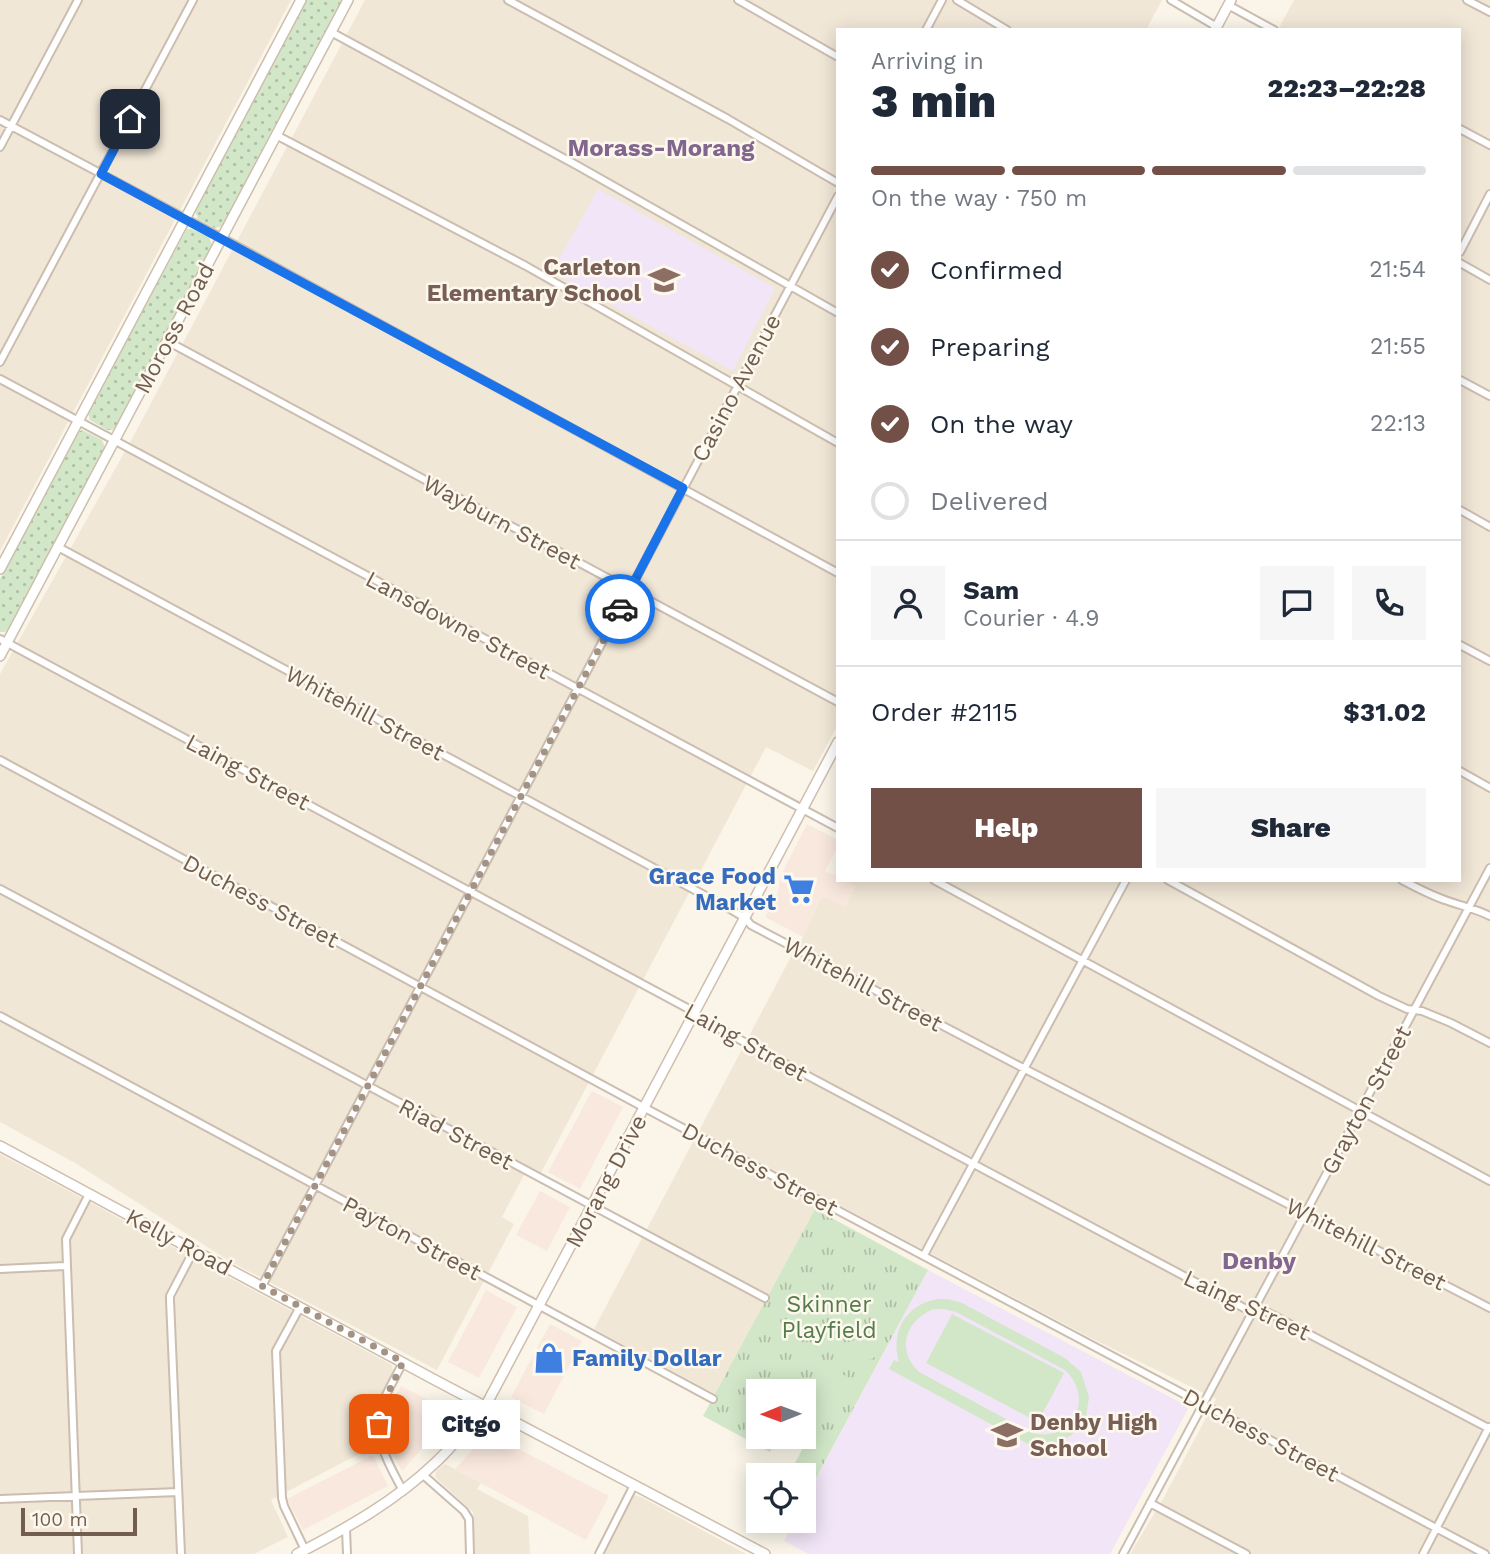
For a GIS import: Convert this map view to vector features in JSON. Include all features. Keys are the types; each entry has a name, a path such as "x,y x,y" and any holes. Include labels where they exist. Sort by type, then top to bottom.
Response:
{"street":[{"path":"0,147 78,0"},
{"path":"0,362 193,0"},
{"name":"Moross Road","path":"0,569 301,0"},
{"name":"Moross Road","path":"0,656 4,641 58,547 348,0"},
{"path":"508,0 728,119 836,182"},
{"path":"738,0 836,56"},
{"path":"927,28 942,0"},
{"path":"957,0 1004,28"},
{"path":"1171,0 1216,28 1230,3 1272,28"},
{"path":"1471,1 1490,12"},
{"path":"331,32 836,312"},
{"path":"0,120 836,572"},
{"path":"1461,130 1490,145"},
{"path":"276,135 526,266 836,442"},
{"path":"1461,250 1490,194"},
{"name":"Casino Avenue","path":"262,1286 836,200"},
{"path":"1461,264 1490,280"},
{"name":"Wayburn Street","path":"167,341 836,701"},
{"name":"Lansdowne Street","path":"0,379 836,827"},
{"path":"1461,381 1490,396"},
{"path":"1461,511 1490,527"},
{"name":"Whitehill Street","path":"58,547 745,918 751,925 1490,1308"},
{"name":"Laing Street","path":"4,641 1245,1309 1263,1310 1489,1428"},
{"path":"1461,646 1490,661"},
{"name":"Morang Drive","path":"301,1552 346,1529 403,1491 449,1448 485,1406 836,746"},
{"name":"Duchess Street","path":"0,760 645,1108 1485,1554"},
{"path":"1461,772 1490,788"},
{"name":"Grayton Street","path":"1123,1554 1490,868"},
{"path":"938,882 1490,1181"},
{"path":"924,1255 1125,882"},
{"path":"1172,882 1380,996 1451,1023 1490,1043"},
{"path":"1406,882 1490,916"},
{"name":"Riad Street","path":"0,888 765,1298"},
{"name":"Payton Street","path":"0,1016 713,1399"},
{"name":"Kelly Road","path":"0,1146 765,1554"},
{"path":"78,1554 65,1239 89,1194"},
{"path":"181,1554 170,1296 194,1250"},
{"path":"0,1269 65,1266"},
{"path":"300,1307 276,1351 282,1497 301,1552"},
{"path":"403,1362 380,1410 379,1424 381,1447 403,1491"},
{"path":"1423,1554 1489,1428"},
{"path":"422,1474 464,1511 468,1519 470,1554"},
{"path":"599,1554 634,1485"},
{"path":"0,1499 178,1492"},
{"path":"1150,1503 1246,1554"},
{"path":"346,1529 347,1554"}],"shaded area":[{"path":"0,0 291,0 0,551"},
{"path":"365,0 1162,0 1147,28 836,28 836,728 813,771 766,747 541,1173 528,1167 502,1217 514,1224 437,1370 231,1262 75,1163 0,1122 0,674 133,437"},
{"path":"1294,0 1490,0 1490,1554 1130,1554 1163,1499 1216,1399 1091,1338 822,1196 715,1394 594,1329 793,953 795,954 822,896 846,906 855,886 848,882 1461,882 1461,28 1279,28"},
{"name":"Carleton Elementary School","path":"598,189 775,288 733,371 552,272"},
{"path":"807,824 836,839 836,850 825,871 836,876 836,882 848,882 856,886 846,907 822,896 803,937 765,917 778,893 781,875"},
{"path":"592,1091 623,1107 580,1189 548,1172"},
{"path":"0,1154 392,1365 393,1371 375,1407 376,1445 271,1500 288,1537 254,1554 0,1554"},
{"path":"540,1191 570,1207 547,1251 516,1235"},
{"name":"Denby High School","path":"928,1270 1189,1407 1110,1554 809,1554 784,1541 788,1533 816,1533 816,1479"},
{"path":"486,1290 517,1307 479,1378 448,1362"},
{"path":"550,1324 582,1341 544,1414 511,1397"},
{"path":"401,1386 454,1413 402,1471 389,1447 388,1410"},
{"path":"488,1433 609,1496 586,1540 455,1469"},
{"path":"373,1455 388,1486 303,1530 287,1499"},
{"path":"445,1464 481,1483 477,1489 528,1516 530,1554 475,1554 473,1512 435,1477 436,1471"},
{"path":"635,1495 746,1554 603,1554 630,1498"}],"green space":[{"path":"307,0 342,0 223,226 215,228 198,219 195,211"},
{"path":"187,229 209,237 212,245 117,425 112,430 107,430 90,420 88,413"},
{"path":"82,430 102,440 105,447 10,628 0,632 0,579 77,433"},
{"name":"Skinner Playfield","path":"815,1209 928,1270 816,1478 816,1463 795,1463 802,1449 816,1449 816,1379 746,1379 746,1439 703,1416"},
{"path":"948,1299 962,1303 1065,1358 1081,1372 1089,1397 1086,1417 1072,1435 1053,1444 1057,1447 1052,1457 889,1369 894,1360 899,1362 897,1340 903,1321 909,1313 927,1302","holes":["934,1309 956,1312 1065,1370 1074,1381 1079,1405 1068,1425 1059,1431 1046,1434 1032,1433 919,1372 912,1364 906,1346 910,1328 924,1314"]},
{"path":"952,1314 1064,1373 1038,1422 926,1363"},
{"path":"867,1334 877,1356 844,1372 834,1349"},
{"path":"845,1375 855,1397 822,1412 816,1399 816,1388"}],"way so far":[{"path":"379,1424 380,1410 403,1362 262,1286 620,609"}],"place":[{"name":"Carleton Elementary School","path":"664,280"},
{"name":"Grace Food Market","path":"799,889"},
{"name":"Family Dollar","path":"549,1358"},
{"name":"Citgo","path":"379,1424"},
{"name":"Denby High School","path":"1007,1435"}],"district":[{"name":"Morass-Morang","path":"661,148"},
{"name":"Denby","path":"1259,1261"}],"route":[{"path":"130,119 101,174 683,488 620,609"}]}
